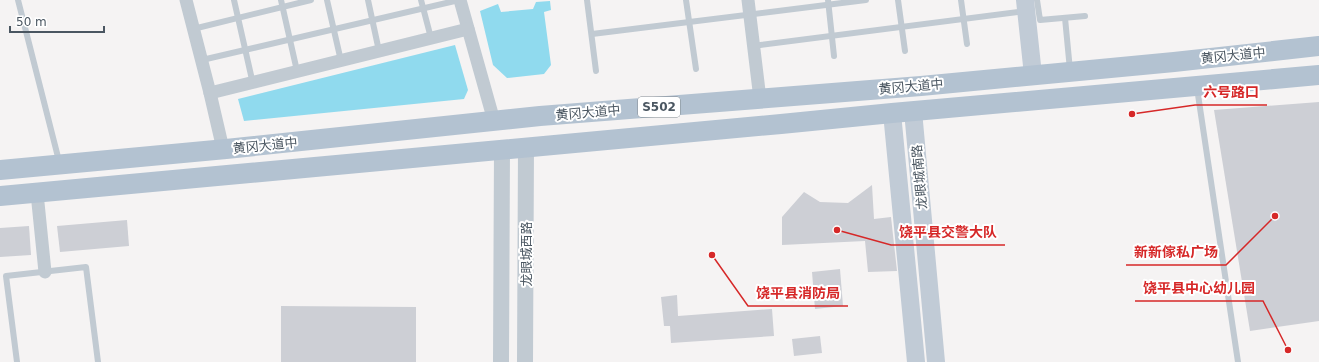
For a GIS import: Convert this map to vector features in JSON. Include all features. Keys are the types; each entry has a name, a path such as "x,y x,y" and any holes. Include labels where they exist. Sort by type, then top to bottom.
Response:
{"main road":[{"path":"1030,4 1033,75"},
{"name":"黄冈大道中","path":"0,170 497,121 921,86 1070,72 1319,46"},
{"name":"黄冈大道中","path":"0,196 728,129 892,112 1319,75"},
{"path":"725,102 728,129"},
{"name":"龙眼城南路","path":"913,111 936,362"},
{"name":"龙眼城南路","path":"892,112 916,362"},
{"path":"497,121 502,149"},
{"path":"223,149 225,175"}],"street":[{"path":"186,0 223,149"},
{"path":"460,0 497,121"},
{"path":"748,0 760,99"},
{"path":"210,93 253,84 297,71 468,29"},
{"name":"龙眼城西路","path":"525,362 526,147"},
{"name":"龙眼城西路","path":"501,362 502,149"},
{"path":"37,193 45,272"}],"lane":[{"path":"18,0 60,165"},
{"path":"234,0 253,84"},
{"path":"281,0 297,71"},
{"path":"193,28 310,0"},
{"path":"327,0 341,61"},
{"path":"368,0 379,51"},
{"path":"421,0 431,38"},
{"path":"202,60 460,0"},
{"path":"589,0 596,71"},
{"path":"686,0 696,69"},
{"path":"592,34 750,15 828,2 866,0"},
{"path":"898,0 904,51"},
{"path":"961,0 967,44"},
{"path":"828,2 834,56"},
{"path":"753,46 964,19 1030,4 1040,20 1085,16"},
{"path":"1065,18 1070,72"},
{"path":"1197,86 1238,362"},
{"path":"17,362 6,276 86,267 98,362"}],"water":[{"path":"550,1 551,10 544,12 551,65 544,74 507,78 493,65 480,11 498,4 501,12 533,9 536,2"},
{"path":"455,45 468,90 464,99 244,121 238,99"}],"building":[{"path":"1319,102 1319,321 1250,331 1214,110"},
{"path":"872,185 874,219 891,217 897,271 868,272 865,241 782,245 782,217 804,192 820,202 848,203"},
{"path":"127,220 129,246 60,252 57,226"},
{"path":"29,226 31,255 0,257 0,228"},
{"path":"840,269 843,306 815,309 812,272"},
{"path":"677,295 678,316 772,309 774,336 671,343 670,326 664,326 661,297"},
{"path":"281,306 416,307 416,362 281,362"},
{"path":"820,336 822,353 794,356 792,339"}],"place":[{"name":"六号路口","path":"1132,114"},
{"name":"新新傢私广场","path":"1275,216"},
{"name":"饶平县交警大队","path":"837,230"},
{"name":"饶平县消防局","path":"712,255"},
{"name":"饶平县中心幼儿园","path":"1288,350"}]}
